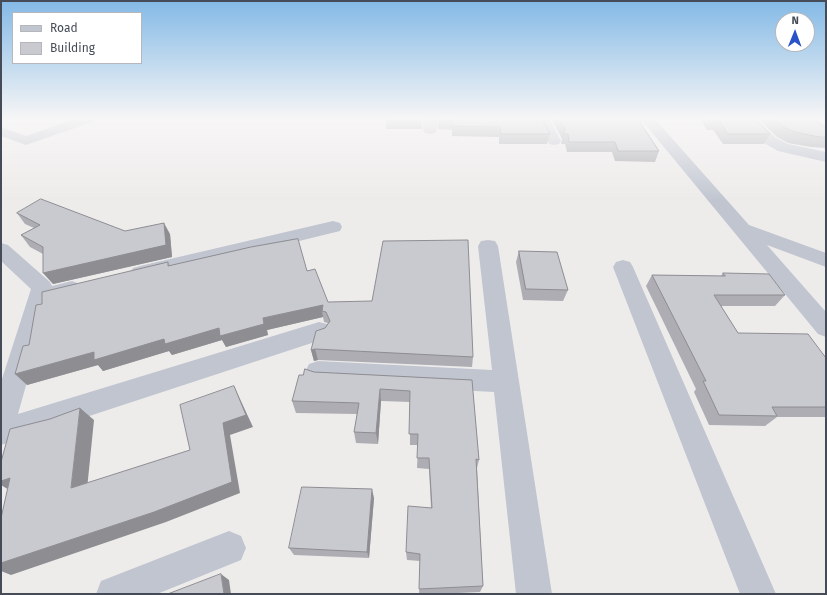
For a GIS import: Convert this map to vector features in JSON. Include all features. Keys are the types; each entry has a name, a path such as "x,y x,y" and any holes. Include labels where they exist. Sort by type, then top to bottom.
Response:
{"street":[{"path":"671,146 826,328"},
{"path":"779,146 783,148 826,157"},
{"path":"124,276 334,227"},
{"path":"741,228 826,260"},
{"path":"488,246 534,594"},
{"path":"1,250 42,287 1,426"},
{"path":"624,267 758,594"},
{"path":"39,296 94,284"},
{"path":"1,432 319,332"},
{"path":"318,372 506,382"},
{"path":"114,594 229,548"}],"building":[{"path":"616,146 656,146 659,151 618,151"},
{"path":"41,199 125,231 164,223 166,245 43,273 43,247 21,235 40,225 17,213"},
{"path":"298,239 307,271 315,269 328,302 372,301 383,241 468,240 473,357 311,350 316,331 325,328 330,321 326,312 322,311 323,305 263,318 264,324 220,336 219,328 165,344 164,339 94,360 94,352 15,374 23,346 29,345 36,305 42,304 42,292 168,262 168,266 251,247"},
{"path":"519,251 557,252 568,290 526,289"},
{"path":"723,273 769,274 785,295 714,295 738,333 808,334 826,358 826,407 772,407 777,416 719,415 703,381 706,381 652,275 725,276"},
{"path":"305,369 314,372 472,380 479,460 476,459 483,586 419,589 420,554 406,552 408,506 432,508 429,458 417,458 418,434 409,434 410,391 380,389 376,433 354,432 359,403 292,401 299,375 303,375"},
{"path":"234,386 246,415 223,423 232,482 154,512 1,563 1,518 10,478 1,481 1,462 10,429 50,419 80,408 71,488 190,450 180,405"},
{"path":"302,487 372,489 367,552 289,548"},
{"path":"221,574 224,594 168,594"}]}
